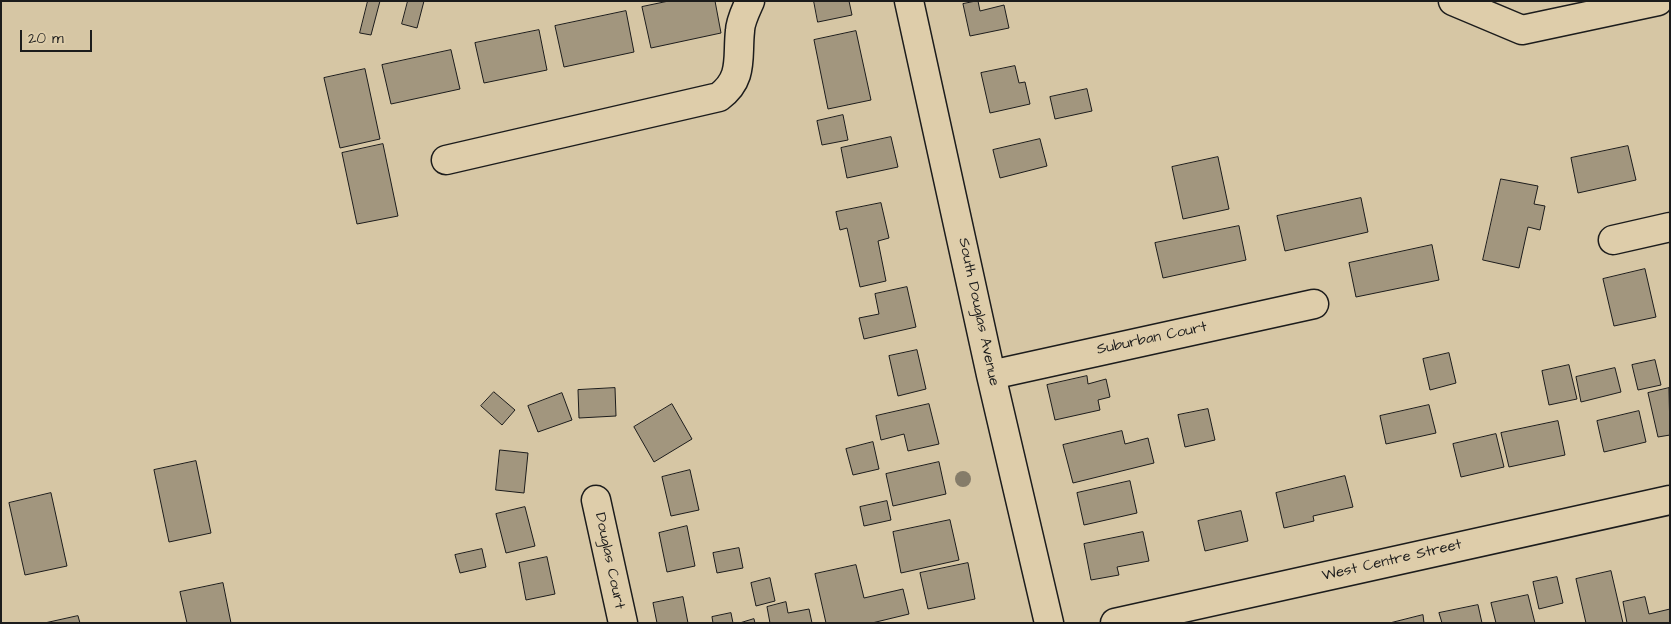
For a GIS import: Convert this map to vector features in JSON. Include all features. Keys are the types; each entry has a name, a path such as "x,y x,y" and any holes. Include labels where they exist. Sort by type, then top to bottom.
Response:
{"street":[{"path":"446,160 719,97 730,89 736,75 740,55 740,30 750,1"},
{"name":"South Douglas Avenue","path":"909,1 991,374 1049,623"},
{"path":"1453,1 1522,30 1658,1"},
{"path":"1613,240 1670,227"},
{"name":"Suburban Court","path":"991,374 1314,304"},
{"name":"Douglas Court","path":"596,500 623,623"},
{"name":"West Centre Street","path":"1115,623 1670,500"}],"building":[{"path":"368,1 380,1 371,35 360,33"},
{"path":"408,1 424,1 417,28 402,24"},
{"path":"669,1 715,1 721,33 651,48 642,7"},
{"path":"814,1 849,1 852,15 818,22"},
{"path":"978,1 980,11 1004,5 1009,28 970,36 963,4"},
{"path":"626,11 634,52 564,67 555,26"},
{"path":"539,30 547,70 484,83 475,43"},
{"path":"856,31 871,100 828,109 814,40"},
{"path":"451,50 460,89 391,104 382,65"},
{"path":"1015,66 1019,83 1025,82 1030,104 990,113 981,73"},
{"path":"365,69 380,139 340,148 324,78"},
{"path":"1087,89 1092,111 1055,119 1050,97"},
{"path":"843,115 848,140 822,145 817,121"},
{"path":"891,137 898,167 847,178 841,148"},
{"path":"1040,139 1047,166 1000,178 993,150"},
{"path":"383,144 398,216 357,224 342,153"},
{"path":"1628,146 1636,180 1578,193 1571,158"},
{"path":"1218,157 1229,209 1183,219 1172,167"},
{"path":"1501,179 1538,186 1534,204 1545,206 1540,230 1528,227 1519,268 1483,260"},
{"path":"1361,198 1368,232 1285,251 1277,216"},
{"path":"881,203 889,238 878,241 886,281 860,287 847,228 840,230 836,212"},
{"path":"1239,226 1246,260 1163,278 1155,243"},
{"path":"1432,245 1439,280 1356,297 1349,263"},
{"path":"1645,269 1656,317 1614,326 1603,279"},
{"path":"907,287 916,327 864,339 859,318 879,314 875,294"},
{"path":"917,350 926,389 898,396 889,356"},
{"path":"1449,353 1456,383 1430,390 1423,359"},
{"path":"1655,360 1661,385 1638,390 1632,365"},
{"path":"1569,365 1577,399 1549,405 1542,371"},
{"path":"1615,368 1621,392 1581,402 1576,377"},
{"path":"1087,376 1088,384 1106,379 1110,397 1098,400 1100,410 1055,420 1047,385"},
{"path":"615,388 616,416 579,418 578,390"},
{"path":"1669,388 1670,435 1658,437 1648,393"},
{"path":"494,392 515,410 502,425 481,406"},
{"path":"562,393 572,420 538,432 528,406"},
{"path":"672,404 692,439 654,462 634,427"},
{"path":"929,404 939,444 908,451 904,434 881,440 876,416"},
{"path":"1429,405 1436,433 1386,444 1380,416"},
{"path":"1208,409 1215,440 1185,447 1178,415"},
{"path":"1639,411 1646,442 1604,452 1597,421"},
{"path":"1558,421 1565,455 1509,467 1501,433"},
{"path":"1122,431 1125,444 1148,438 1154,463 1073,483 1063,445"},
{"path":"1496,434 1504,467 1461,477 1453,444"},
{"path":"873,442 879,469 853,475 846,449"},
{"path":"500,450 528,453 524,493 496,490"},
{"path":"196,461 211,533 169,542 154,470"},
{"path":"939,462 946,494 893,506 886,474"},
{"path":"690,470 699,510 671,516 662,477"},
{"path":"1345,476 1353,507 1313,516 1314,521 1284,528 1276,493"},
{"path":"1130,481 1137,513 1084,525 1077,493"},
{"path":"51,493 67,566 25,575 9,503"},
{"path":"887,501 891,520 864,526 860,507"},
{"path":"525,507 535,546 506,553 496,514"},
{"path":"1241,511 1248,541 1205,551 1198,521"},
{"path":"950,520 959,560 901,573 893,532"},
{"path":"687,526 695,566 667,572 659,533"},
{"path":"1143,532 1149,561 1117,567 1119,575 1091,580 1084,544"},
{"path":"739,548 743,568 717,573 713,553"},
{"path":"482,549 486,567 460,573 455,555"},
{"path":"547,557 555,594 526,600 519,563"},
{"path":"968,563 975,599 928,609 920,573"},
{"path":"856,565 864,598 903,589 909,614 872,623 826,623 815,574"},
{"path":"1611,571 1623,623 1586,623 1576,579"},
{"path":"1557,577 1563,603 1539,609 1533,582"},
{"path":"770,578 775,601 756,606 751,583"},
{"path":"223,583 231,623 187,623 180,592"},
{"path":"1528,595 1535,623 1496,623 1491,603"},
{"path":"683,597 688,623 657,623 653,603"},
{"path":"1645,597 1649,614 1670,609 1670,623 1627,623 1623,602"},
{"path":"786,602 788,613 809,609 812,623 770,623 767,607"},
{"path":"1478,605 1482,623 1442,623 1439,613"},
{"path":"731,613 733,623 713,623 712,617"},
{"path":"1423,615 1424,623 1390,623"},
{"path":"78,616 80,623 45,623"},
{"path":"754,619 755,623 740,623"}]}
